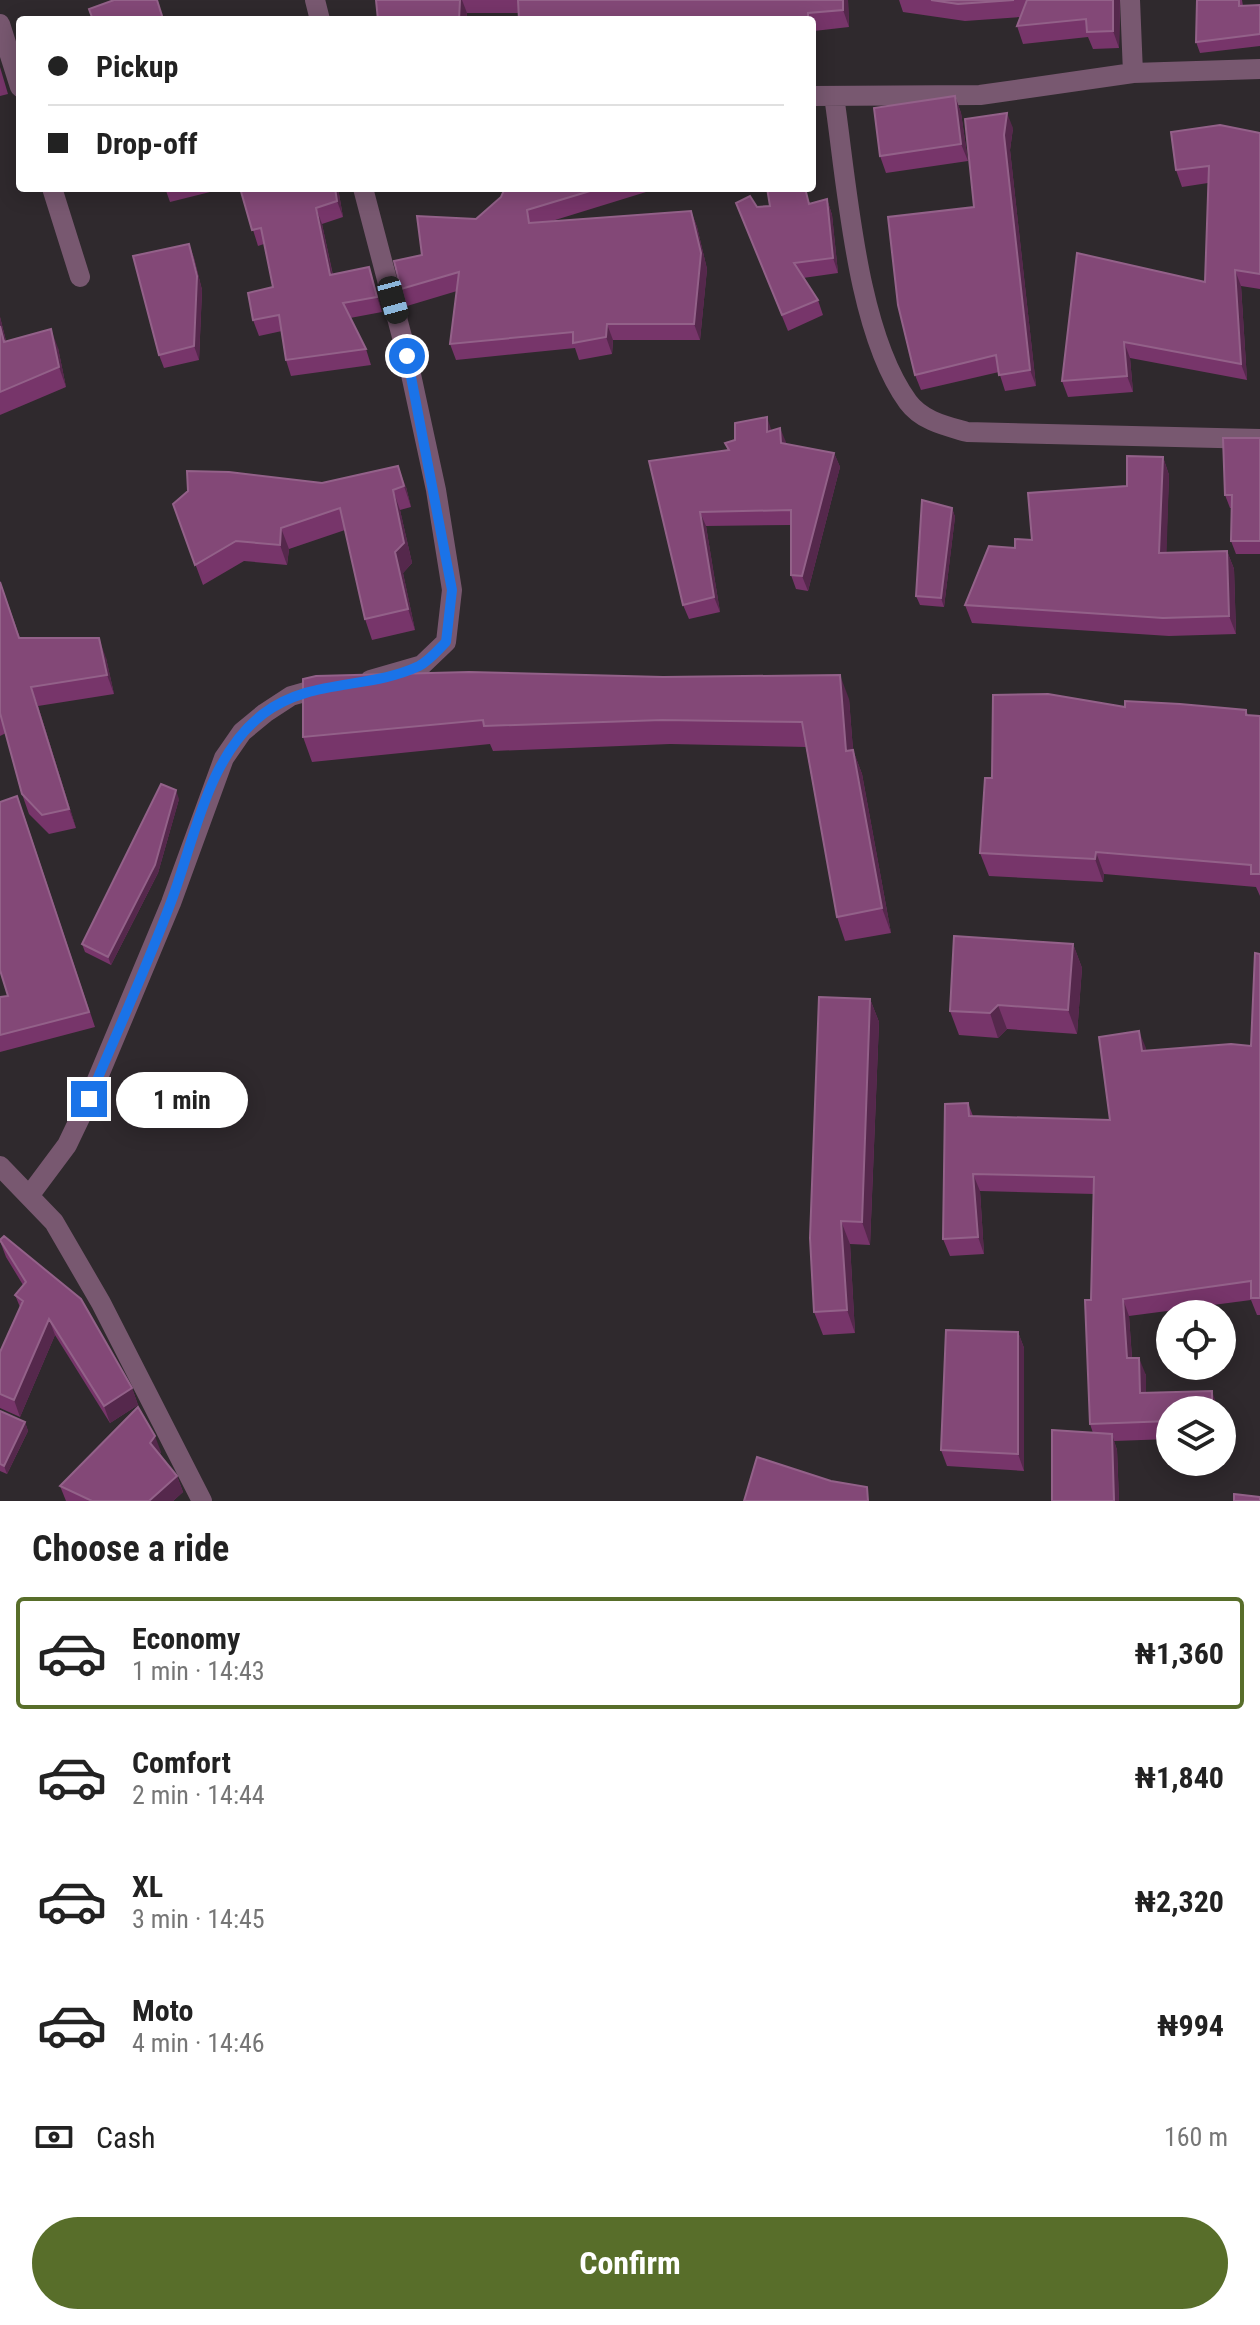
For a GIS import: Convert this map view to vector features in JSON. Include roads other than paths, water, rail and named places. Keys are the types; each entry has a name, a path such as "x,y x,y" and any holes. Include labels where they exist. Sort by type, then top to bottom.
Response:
{"street":[{"path":"1130,0 1133,73"},
{"path":"0,24 16,74"},
{"path":"816,96 980,95 1133,73 1260,69"},
{"path":"834,96 858,253 874,329 909,404 931,422 967,432 1260,439"},
{"path":"53,192 80,277"},
{"path":"29,1196 67,1145 89,1099 171,903 224,758 242,732 291,696 394,675 422,665 446,642 452,590 407,356 364,192"},
{"path":"0,1166 54,1222 101,1303 202,1501"}]}
